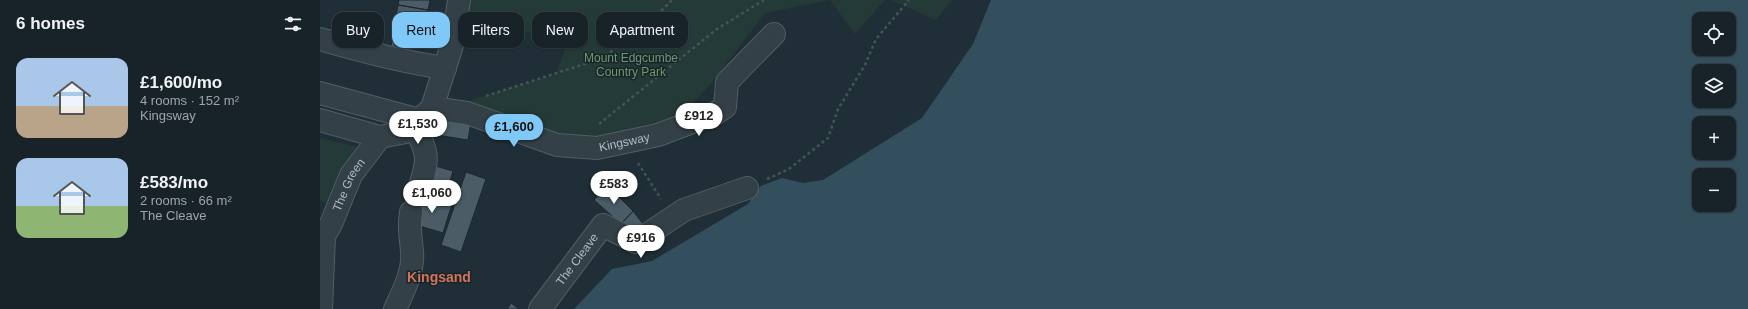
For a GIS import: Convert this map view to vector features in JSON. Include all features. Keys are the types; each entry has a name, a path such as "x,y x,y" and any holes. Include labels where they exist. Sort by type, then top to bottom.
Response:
{"street":[{"path":"320,120 380,137 406,132 422,118 445,68 453,42 459,0"},
{"name":"Kingsway","path":"320,92 422,118 467,113 557,145 597,148 658,135 716,113 725,107 727,82 774,34"},
{"path":"320,39 364,52 413,63 445,68"},
{"path":"420,186 426,167 426,150 422,118"},
{"name":"The Green","path":"321,309 322,235 331,224 352,175 380,137"},
{"name":"The Cleave","path":"540,309 603,225 636,242 684,210 747,188"},
{"path":"395,309 407,281 412,253 408,234 411,212"}],"path":[{"path":"485,96 600,59 642,30 672,0"},
{"path":"570,146 717,29 764,0"},
{"path":"747,188 789,169 828,138 838,109 865,65 876,39 908,0"},
{"path":"638,162 672,218"}],"green space":[{"name":"Mount Edgcumbe Country Park","path":"459,0 830,0 765,13 710,85 686,111 657,125 557,145 467,113 471,100 556,74 566,48 588,48 588,12 532,12 532,33 524,31 524,12 466,11"},
{"path":"830,0 885,0 855,34"},
{"path":"891,0 952,0 936,20"},
{"path":"320,138 362,148 331,203 320,201"}],"water":[{"path":"991,0 1748,0 1748,309 574,309 612,269 652,261 748,204 761,186 782,178 803,183 823,180 922,118 973,44"}],"building":[{"path":"399,0 430,0 428,10 398,5"},
{"path":"398,5 428,10 428,12 397,12"},
{"path":"433,116 471,122 468,140 430,134"},
{"path":"432,165 453,171 449,184 458,186 452,204 422,194"},
{"path":"466,172 486,179 461,252 441,245"},
{"path":"607,185 633,211 621,224 594,200"},
{"path":"422,194 452,204 443,233 413,224"},
{"path":"633,211 647,229 635,238 621,224"},
{"path":"511,303 519,309 507,309"}],"district":[{"name":"Kingsand","path":"439,277"}]}
